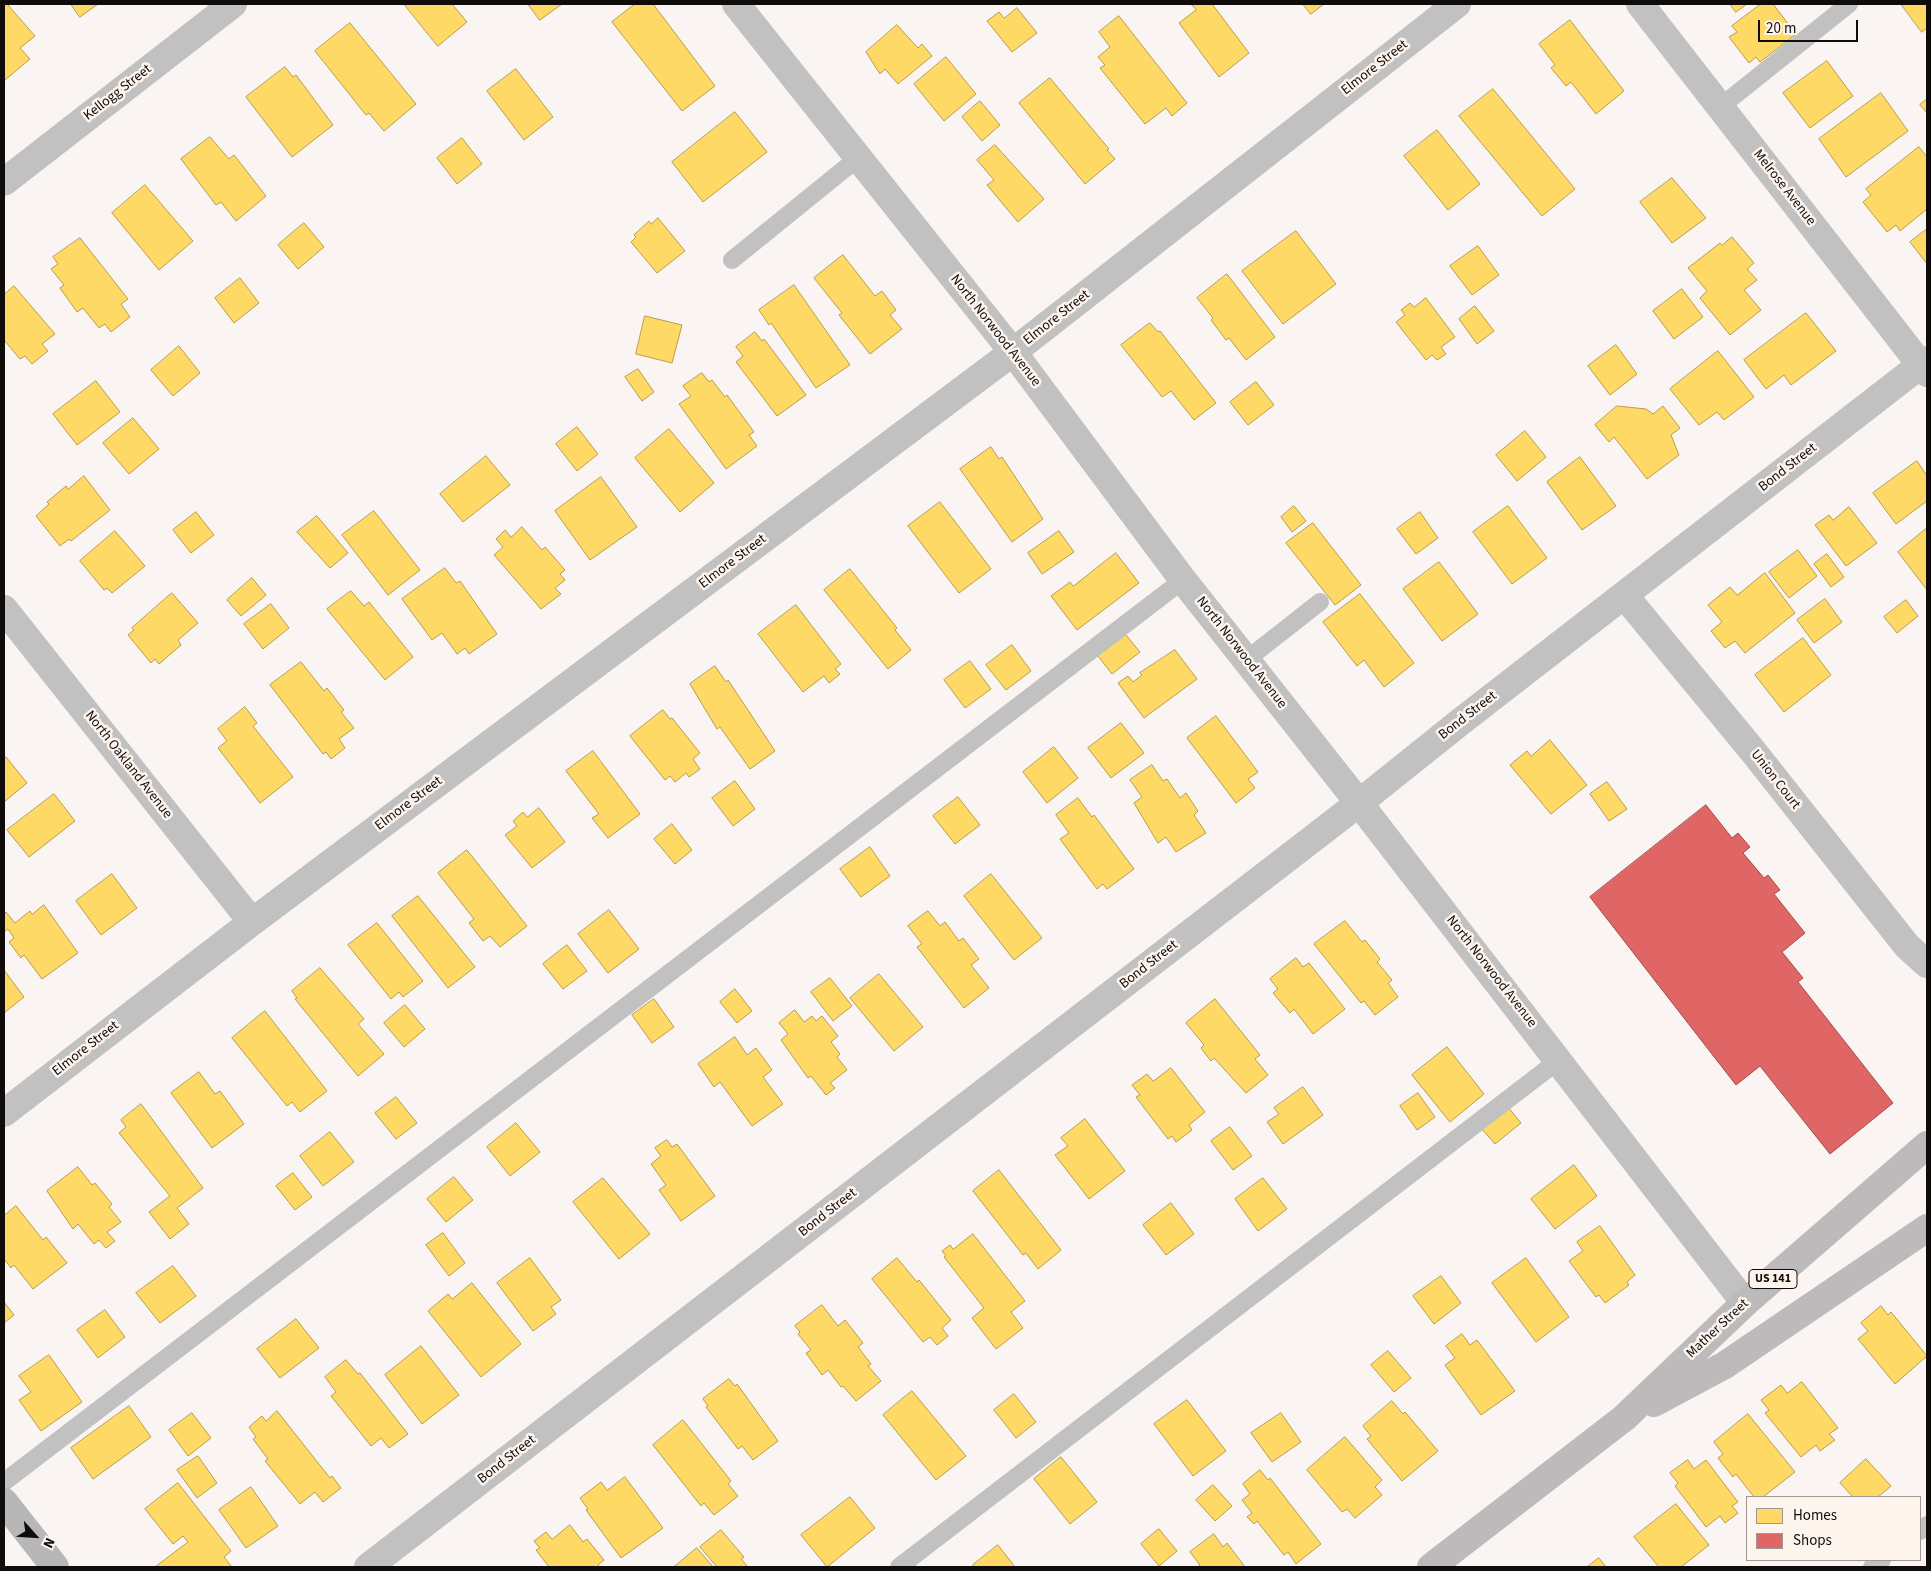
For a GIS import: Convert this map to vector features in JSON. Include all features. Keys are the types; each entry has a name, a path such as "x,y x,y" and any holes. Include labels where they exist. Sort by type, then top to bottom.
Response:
{"main road":[{"name":"Mather Street","path":"1431,1567 1624,1418 1745,1303 1927,1145"},
{"name":"Mather Street","path":"1624,1418 1725,1365 1927,1228"}],"street":[{"name":"Kellogg Street","path":"4,182 233,4"},
{"name":"North Norwood Avenue","path":"736,4 1013,352 1183,580 1559,1060 1745,1303"},
{"name":"Elmore Street","path":"4,1113 252,922 1013,352 1457,4"},
{"name":"Melrose Avenue","path":"1640,4 1925,366"},
{"name":"Bond Street","path":"368,1567 1359,803 1624,595 1925,366"},
{"name":"Union Court","path":"1624,595 1752,750 1907,946 1927,964"},
{"name":"North Oakland Avenue","path":"4,609 252,922"},
{"path":"4,1502 55,1567"}],"lane":[{"path":"1720,107 1849,4"},
{"path":"732,260 858,158"},
{"path":"4,1482 1183,580"},
{"path":"1246,660 1320,602"},
{"path":"899,1567 1559,1060"}],"building: Homes":[{"path":"4,4 7,4 35,36 20,48 30,59 4,81"},
{"path":"71,4 98,4 80,17"},
{"path":"404,4 452,4 467,22 438,46"},
{"path":"528,4 562,4 540,20"},
{"path":"635,4 653,4 715,86 682,111 612,22"},
{"path":"1191,4 1212,4 1249,53 1219,77 1179,23 1196,10"},
{"path":"1303,4 1324,4 1311,14"},
{"path":"1730,4 1747,4 1736,12"},
{"path":"1761,4 1773,4 1796,34 1760,62 1756,57 1749,63 1729,37 1737,32 1732,26"},
{"path":"1901,4 1927,4 1927,28 1922,32"},
{"path":"1017,8 1037,33 1012,52 987,21 999,12 1004,18"},
{"path":"1119,16 1187,103 1172,116 1166,108 1145,124 1100,68 1105,65 1098,57 1110,47 1099,32"},
{"path":"1570,20 1624,91 1596,114 1571,82 1566,86 1551,68 1555,65 1539,44"},
{"path":"350,23 416,104 384,131 369,113 366,115 315,51"},
{"path":"897,25 918,48 922,44 932,56 898,84 885,69 880,74 866,52"},
{"path":"946,57 976,94 944,121 914,84"},
{"path":"1827,61 1853,96 1810,128 1783,93"},
{"path":"285,67 293,77 296,75 333,125 292,157 246,97"},
{"path":"516,69 553,117 524,140 487,91"},
{"path":"1050,78 1109,149 1107,150 1115,159 1085,184 1019,103"},
{"path":"1493,89 1575,189 1542,216 1459,116"},
{"path":"1881,93 1908,131 1846,177 1819,139"},
{"path":"1927,99 1927,113 1920,105"},
{"path":"980,101 1000,125 982,141 962,117"},
{"path":"735,112 767,152 703,202 672,162"},
{"path":"1437,130 1480,184 1448,210 1404,156"},
{"path":"210,137 229,159 234,155 266,196 236,221 221,202 216,205 181,159"},
{"path":"462,138 482,164 457,184 437,158"},
{"path":"995,145 1044,199 1018,222 987,185 994,180 977,160"},
{"path":"1919,147 1927,157 1927,209 1900,231 1896,225 1887,232 1863,202 1871,195 1866,189"},
{"path":"1672,178 1706,218 1672,243 1640,202"},
{"path":"145,185 193,241 159,270 112,213"},
{"path":"658,218 685,251 657,273 631,242 636,237 634,235 649,221 651,224"},
{"path":"304,223 324,247 298,269 278,245"},
{"path":"1927,229 1927,264 1910,242"},
{"path":"1296,231 1336,284 1283,324 1242,271"},
{"path":"1732,237 1754,263 1747,269 1757,280 1744,290 1761,310 1730,335 1700,298 1707,291 1688,268 1720,243 1722,245"},
{"path":"80,238 128,299 121,304 130,317 111,332 105,324 99,328 83,308 77,312 60,288 64,285 51,269 58,264 53,257"},
{"path":"1478,246 1499,275 1472,295 1450,266"},
{"path":"843,255 875,296 882,291 896,310 890,315 902,329 870,354 839,315 842,313 814,278"},
{"path":"1227,274 1275,337 1246,360 1229,338 1226,340 1211,320 1213,318 1197,298"},
{"path":"240,278 259,303 234,323 215,298"},
{"path":"794,285 850,365 816,388 771,323 769,325 759,310"},
{"path":"14,286 55,334 42,344 48,351 32,364 25,356 20,359 4,340 4,295"},
{"path":"1682,289 1703,317 1674,339 1653,311"},
{"path":"1426,298 1455,337 1441,347 1446,354 1437,360 1432,355 1426,360 1396,322 1405,315 1401,310 1410,303 1414,307"},
{"path":"1475,306 1494,331 1477,344 1459,319"},
{"path":"1806,313 1836,351 1791,385 1784,375 1766,389 1744,360"},
{"path":"645,316 682,325 672,363 636,354"},
{"path":"1150,323 1158,332 1160,331 1216,403 1194,420 1171,391 1162,397 1121,345"},
{"path":"755,332 762,341 764,339 806,395 777,416 736,362 743,356 736,347"},
{"path":"1616,345 1637,374 1610,395 1588,366"},
{"path":"179,346 200,373 173,396 151,370"},
{"path":"1718,351 1754,397 1724,420 1717,412 1699,425 1670,389"},
{"path":"638,369 654,392 642,401 625,377"},
{"path":"702,373 709,382 712,380 725,397 727,395 754,432 749,435 757,446 726,469 679,404 691,396 683,386"},
{"path":"96,381 120,412 77,445 53,414"},
{"path":"1256,382 1274,405 1248,425 1230,402"},
{"path":"1617,406 1646,409 1653,414 1663,406 1680,428 1671,435 1679,455 1647,479 1614,437 1609,442 1595,425"},
{"path":"133,418 159,449 129,474 103,443"},
{"path":"577,427 598,454 577,471 556,444"},
{"path":"669,429 714,483 680,512 635,458"},
{"path":"1525,431 1546,457 1517,481 1496,455"},
{"path":"991,447 999,459 1002,457 1043,519 1012,542 960,469"},
{"path":"486,456 510,485 463,522 440,494"},
{"path":"1580,457 1616,506 1582,530 1547,482"},
{"path":"1917,461 1927,476 1927,501 1896,524 1873,493"},
{"path":"84,476 110,510 71,541 69,539 60,546 36,516 49,504 47,502 66,486 68,489"},
{"path":"601,477 637,527 590,560 555,511"},
{"path":"940,502 991,569 959,593 908,526"},
{"path":"1294,506 1306,521 1292,532 1281,517"},
{"path":"1508,506 1547,558 1512,584 1473,532"},
{"path":"1849,507 1877,543 1846,566 1815,525 1829,515 1833,520"},
{"path":"374,511 420,570 388,595 342,535"},
{"path":"196,512 214,535 191,553 173,530"},
{"path":"1420,512 1438,538 1416,554 1397,529"},
{"path":"317,516 348,553 330,568 297,532"},
{"path":"1313,523 1361,585 1335,605 1286,543"},
{"path":"522,527 542,550 545,547 565,570 560,574 565,580 555,588 561,594 541,609 494,555 503,547 496,539 505,530 511,537"},
{"path":"1927,528 1927,590 1898,552"},
{"path":"115,531 145,566 112,593 107,588 104,590 80,561"},
{"path":"1059,531 1074,552 1042,574 1028,553"},
{"path":"1798,550 1817,576 1789,598 1769,572"},
{"path":"1116,553 1139,583 1077,630 1051,596 1070,582 1073,586"},
{"path":"1827,554 1844,577 1831,587 1814,564"},
{"path":"1439,562 1478,614 1442,641 1403,589"},
{"path":"445,568 456,583 460,581 497,634 469,654 465,648 457,654 442,633 432,640 402,599"},
{"path":"850,569 897,628 895,630 911,650 888,669 824,590"},
{"path":"1765,573 1795,613 1745,653 1735,641 1725,648 1711,631 1722,622 1708,605 1730,587 1737,595"},
{"path":"252,578 266,595 241,616 227,600"},
{"path":"351,591 364,606 369,602 413,657 385,680 327,609"},
{"path":"172,593 198,623 178,640 181,645 159,664 155,659 151,663 128,635 134,630 132,628"},
{"path":"1360,594 1414,663 1384,687 1364,660 1357,666 1323,622"},
{"path":"1825,599 1842,622 1814,643 1797,620"},
{"path":"1906,600 1918,616 1897,633 1884,617"},
{"path":"271,604 289,628 263,649 244,624"},
{"path":"796,605 841,664 835,669 840,674 829,683 824,676 803,692 758,634"},
{"path":"1126,635 1140,652 1112,674 1098,656"},
{"path":"1803,638 1831,675 1784,712 1755,675"},
{"path":"1012,645 1031,671 1006,690 986,665"},
{"path":"1175,650 1197,679 1144,718 1118,683 1128,676 1133,682 1142,675 1140,673"},
{"path":"970,661 991,689 965,708 944,680"},
{"path":"301,662 324,691 327,688 344,710 341,712 354,728 339,739 345,748 331,759 326,752 323,754 270,685"},
{"path":"715,666 726,682 728,680 775,751 750,769 720,727 717,729 690,684"},
{"path":"245,707 257,723 253,726 293,777 260,803 218,748 227,741 218,729"},
{"path":"663,710 670,719 672,718 700,753 693,759 700,769 689,777 686,773 675,782 670,776 665,780 630,736"},
{"path":"1216,716 1258,772 1248,779 1255,788 1236,803 1187,738"},
{"path":"1121,723 1144,753 1111,778 1088,748"},
{"path":"1550,740 1587,785 1551,814 1510,765 1527,751 1531,756"},
{"path":"1054,747 1078,778 1047,803 1023,772"},
{"path":"593,751 640,814 608,838 592,818 599,814 566,771"},
{"path":"6,757 27,783 4,802 4,759"},
{"path":"1152,765 1163,781 1167,779 1180,798 1186,793 1198,811 1194,815 1206,833 1176,852 1166,837 1158,843 1134,803 1142,797 1130,780"},
{"path":"735,781 755,809 733,826 712,798"},
{"path":"1607,782 1627,809 1609,821 1590,794"},
{"path":"54,794 75,821 29,857 7,830"},
{"path":"958,797 980,825 955,844 933,816"},
{"path":"1078,798 1092,817 1094,815 1134,869 1107,889 1103,884 1097,889 1060,839 1069,833 1056,815"},
{"path":"539,808 565,842 532,868 505,835 517,826 513,821 523,812 527,817"},
{"path":"672,824 692,850 675,864 654,839"},
{"path":"870,847 890,876 861,897 840,869"},
{"path":"467,850 527,926 500,947 490,936 483,941 469,923 474,919 438,873"},
{"path":"112,874 137,908 101,935 76,901"},
{"path":"991,874 1042,938 1014,960 964,896"},
{"path":"418,896 475,967 448,988 392,916"},
{"path":"44,905 78,953 42,979 24,955 21,958 9,942 14,938 8,929 4,932 4,914 6,912 15,923 30,911 32,914"},
{"path":"609,910 639,949 608,973 578,934"},
{"path":"928,911 940,926 945,922 959,941 963,938 979,959 971,965 989,988 964,1008 917,947 922,944 908,926"},
{"path":"1345,921 1362,942 1365,940 1380,959 1377,962 1392,980 1388,983 1398,997 1375,1015 1364,1001 1361,1003 1314,944"},
{"path":"377,923 423,981 403,997 399,992 391,999 348,945"},
{"path":"567,945 587,971 563,989 543,964"},
{"path":"1296,958 1303,967 1309,963 1345,1009 1313,1034 1294,1009 1290,1013 1273,993 1278,989 1270,979"},
{"path":"320,968 364,1019 358,1024 384,1054 358,1076 295,999 297,998 292,991"},
{"path":"4,970 24,997 4,1013"},
{"path":"879,974 923,1027 894,1051 850,998"},
{"path":"830,978 852,1006 833,1021 811,992"},
{"path":"735,989 752,1011 737,1023 720,1002"},
{"path":"654,999 674,1027 652,1043 632,1015"},
{"path":"1215,999 1260,1055 1255,1059 1268,1075 1246,1093 1214,1058 1211,1061 1201,1048 1204,1045 1186,1023"},
{"path":"405,1005 425,1029 404,1047 384,1023"},
{"path":"795,1010 804,1022 812,1016 816,1021 822,1016 838,1036 831,1042 840,1054 837,1057 847,1070 830,1083 835,1088 826,1095 811,1076 808,1078 781,1040 788,1034 779,1023"},
{"path":"265,1011 327,1091 300,1112 292,1102 287,1106 232,1038"},
{"path":"735,1037 747,1055 756,1048 772,1070 763,1077 783,1104 752,1126 720,1082 714,1087 698,1064"},
{"path":"1447,1047 1484,1094 1450,1122 1412,1075"},
{"path":"1171,1068 1205,1112 1189,1125 1192,1130 1176,1142 1172,1136 1168,1139 1136,1097 1140,1095 1132,1085 1147,1074 1153,1081"},
{"path":"199,1072 215,1094 220,1091 244,1124 212,1148 171,1093"},
{"path":"1303,1087 1323,1115 1283,1144 1267,1122 1279,1114 1274,1108"},
{"path":"1418,1093 1435,1117 1417,1130 1400,1106"},
{"path":"396,1097 417,1123 396,1139 375,1113"},
{"path":"141,1104 203,1188 177,1208 189,1224 170,1239 149,1212 170,1196 119,1133 126,1127 121,1120"},
{"path":"1508,1107 1521,1123 1495,1144 1481,1128"},
{"path":"1085,1119 1125,1171 1089,1199 1055,1155 1068,1146 1061,1138"},
{"path":"516,1123 540,1152 510,1176 487,1147"},
{"path":"1230,1127 1252,1156 1233,1170 1211,1141"},
{"path":"330,1132 354,1162 323,1186 300,1156"},
{"path":"667,1140 672,1147 677,1144 715,1196 681,1221 659,1190 666,1185 651,1164 661,1156 655,1148"},
{"path":"1574,1165 1597,1196 1555,1229 1531,1199"},
{"path":"78,1167 92,1185 95,1183 112,1204 109,1207 121,1222 107,1232 115,1241 106,1248 99,1240 94,1244 78,1224 73,1229 47,1191"},
{"path":"999,1170 1061,1250 1038,1269 1026,1253 1023,1255 973,1191"},
{"path":"293,1173 312,1197 295,1210 276,1186"},
{"path":"454,1177 473,1200 446,1222 427,1199"},
{"path":"603,1178 650,1234 619,1259 573,1202"},
{"path":"1263,1178 1287,1209 1258,1231 1235,1199"},
{"path":"1171,1203 1194,1234 1166,1255 1143,1225"},
{"path":"16,1206 43,1240 46,1237 67,1263 33,1289 14,1265 11,1268 4,1259 4,1216"},
{"path":"1600,1226 1635,1275 1627,1282 1629,1285 1605,1303 1599,1295 1596,1297 1569,1261 1583,1251 1577,1242"},
{"path":"443,1233 465,1263 449,1276 426,1245"},
{"path":"973,1234 1025,1301 1011,1312 1023,1328 996,1349 972,1318 984,1308 944,1257 946,1256 942,1251 950,1245 953,1249"},
{"path":"530,1258 561,1300 551,1307 556,1314 533,1331 497,1283"},
{"path":"897,1258 917,1282 919,1280 951,1320 942,1328 948,1336 937,1345 930,1337 923,1342 872,1279"},
{"path":"1526,1258 1569,1317 1536,1342 1492,1283"},
{"path":"173,1266 196,1296 160,1323 136,1293"},
{"path":"1441,1276 1461,1303 1434,1324 1413,1296"},
{"path":"472,1283 521,1344 481,1377 428,1311 448,1294 452,1299"},
{"path":"4,1302 14,1315 4,1323"},
{"path":"822,1305 838,1326 845,1320 863,1343 858,1347 871,1364 868,1366 881,1381 856,1401 843,1386 841,1387 828,1370 822,1375 806,1353 811,1350 798,1334 800,1332 795,1326"},
{"path":"1881,1306 1888,1315 1891,1312 1927,1356 1895,1384 1858,1339 1868,1331 1861,1323"},
{"path":"105,1310 125,1337 98,1358 77,1330"},
{"path":"296,1319 319,1348 280,1378 257,1349"},
{"path":"1462,1334 1470,1345 1477,1340 1515,1391 1481,1415 1445,1365 1455,1358 1446,1346"},
{"path":"421,1346 459,1395 422,1424 385,1375"},
{"path":"1388,1351 1411,1378 1394,1392 1371,1365"},
{"path":"49,1355 82,1402 41,1431 19,1400 31,1392 19,1376"},
{"path":"346,1360 358,1374 360,1373 408,1434 389,1448 381,1438 371,1446 331,1396 336,1392 325,1377"},
{"path":"729,1379 735,1386 737,1384 778,1441 753,1460 742,1446 738,1449 706,1407 708,1406 703,1399"},
{"path":"1802,1382 1838,1428 1829,1434 1835,1440 1820,1451 1816,1445 1801,1457 1765,1413 1769,1410 1761,1400 1781,1385 1787,1393"},
{"path":"912,1391 966,1456 936,1480 883,1415"},
{"path":"1014,1394 1036,1422 1016,1438 994,1410"},
{"path":"1187,1400 1226,1451 1193,1476 1154,1424"},
{"path":"1392,1401 1403,1414 1405,1412 1438,1451 1402,1481 1367,1439 1371,1436 1363,1426"},
{"path":"129,1406 151,1437 93,1479 71,1448"},
{"path":"277,1411 330,1478 332,1476 341,1488 323,1502 315,1492 300,1504 265,1461 268,1459 253,1439 256,1437 249,1427 262,1416 266,1421"},
{"path":"192,1413 211,1438 188,1456 169,1430"},
{"path":"1281,1413 1301,1442 1272,1462 1251,1433"},
{"path":"1748,1414 1795,1472 1764,1496 1753,1496 1736,1474 1733,1477 1718,1458 1723,1454 1714,1442"},
{"path":"683,1420 731,1481 728,1484 738,1496 714,1515 704,1503 701,1506 653,1445"},
{"path":"1345,1437 1382,1480 1375,1487 1382,1495 1355,1518 1347,1509 1342,1512 1307,1470"},
{"path":"198,1456 217,1483 197,1498 177,1470"},
{"path":"1061,1457 1097,1502 1070,1524 1034,1479"},
{"path":"1866,1459 1891,1486 1879,1496 1852,1496 1840,1483"},
{"path":"1688,1460 1694,1469 1706,1460 1738,1502 1732,1506 1738,1513 1725,1523 1720,1516 1706,1527 1675,1486 1678,1483 1670,1473"},
{"path":"1260,1470 1268,1480 1270,1478 1321,1544 1296,1564 1288,1552 1284,1555 1257,1521 1254,1524 1247,1517 1252,1513 1242,1500 1250,1494 1243,1484"},
{"path":"625,1477 663,1528 621,1558 586,1510 588,1509 580,1498 601,1482 607,1490"},
{"path":"178,1483 231,1551 224,1557 232,1567 155,1567 188,1542 183,1536 173,1544 145,1509"},
{"path":"1213,1485 1232,1506 1215,1521 1196,1500"},
{"path":"251,1487 278,1526 246,1548 219,1510"},
{"path":"850,1497 875,1528 827,1567 801,1535"},
{"path":"1676,1504 1709,1545 1681,1567 1659,1567 1634,1537"},
{"path":"570,1525 583,1542 587,1539 604,1560 598,1565 599,1567 549,1567 536,1550 540,1548 534,1541 546,1532 552,1539"},
{"path":"1159,1529 1177,1551 1159,1566 1141,1544"},
{"path":"721,1530 744,1557 741,1559 748,1567 717,1567 700,1547"},
{"path":"1214,1534 1223,1547 1227,1543 1245,1567 1197,1567 1200,1565 1190,1552"},
{"path":"998,1545 1015,1567 974,1567 973,1565"},
{"path":"697,1548 713,1567 674,1567"},
{"path":"1599,1558 1606,1567 1587,1567"}],"building: Shops":[{"path":"1706,805 1732,838 1738,833 1750,847 1743,853 1764,878 1768,875 1780,890 1774,894 1805,933 1782,952 1803,978 1798,982 1893,1103 1830,1154 1760,1066 1736,1085 1590,897"}]}
